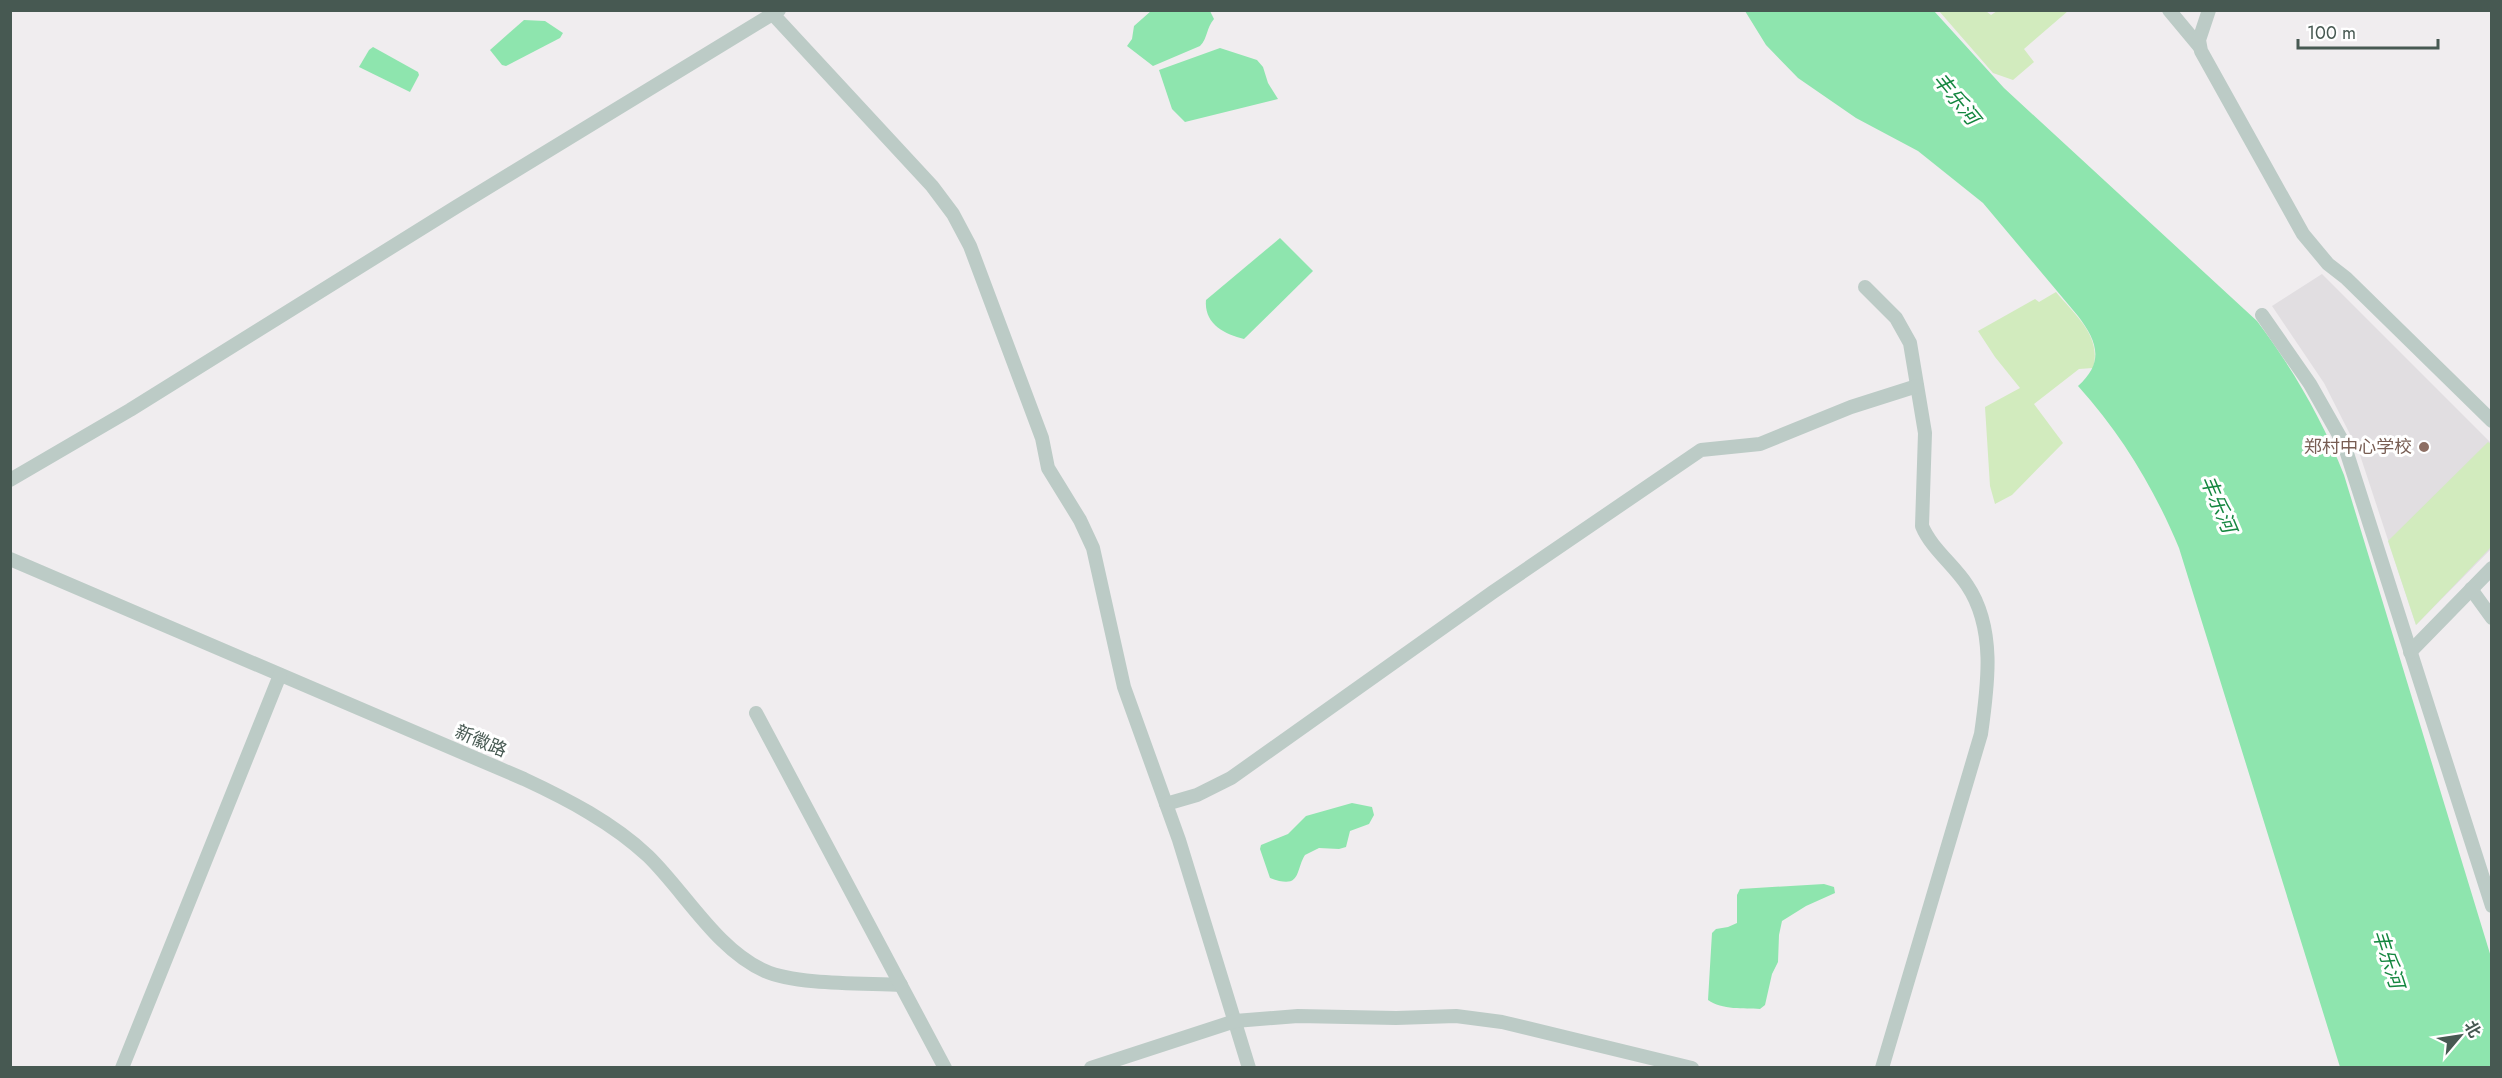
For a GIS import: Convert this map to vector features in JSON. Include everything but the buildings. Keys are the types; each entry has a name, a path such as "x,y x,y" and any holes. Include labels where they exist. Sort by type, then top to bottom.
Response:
{"street":[{"path":"2169,10 2199,46 2302,234 2328,264 2340,284 2492,433"},
{"path":"2199,46 2209,10"},
{"path":"10,480 130,410 774,12 932,186 965,235 1042,438 1048,468 1080,520 1094,548 1124,687 1166,804 1249,1068"},
{"path":"2328,264 2346,278 2492,421"},
{"path":"1865,287 1904,329 1910,343 1924,433 1921,519 1928,537 1968,585 1979,607 1985,627 1986,693 1981,734 1882,1068"},
{"path":"2262,315 2310,384 2344,444 2492,906"},
{"path":"1166,804 1197,795 1232,777 1492,592 1701,450 1760,444 1851,406 1917,386"},
{"name":"新徽路","path":"10,559 524,779 582,809 648,856 730,947 744,959 765,971 785,978 901,985"},
{"path":"2410,652 2492,568"},
{"path":"2471,589 2492,618"},
{"path":"122,1068 280,675"},
{"path":"756,713 945,1068"},
{"path":"1091,1068 1235,1021 1298,1016 1471,1017 1502,1022 1692,1068"}],"shaded area":[{"path":"1939,11 1986,11 1991,15 1997,11 2068,11 2024,49 2034,62 2013,80 1993,73"},
{"name":"郑村中心学校","path":"2322,274 2491,443 2491,549 2416,625 2359,452 2324,383 2272,306"},
{"path":"2056,292 2090,336 2095,356 2093,368 2079,369 2034,404 2063,443 2012,495 1995,504 1990,486 1985,407 2020,388 1978,331 2035,299 2039,302"},
{"path":"2488,442 2492,445 2491,547 2416,625 2388,541"}],"water":[{"path":"1151,11 1210,11 1214,19 1200,46 1153,66 1127,46 1132,39 1134,26"},
{"name":"丰乐河","path":"1745,11 1934,11 2004,88 2257,321 2270,339 2295,376 2316,414 2344,475 2491,957 2491,1067 2340,1067 2179,548 2159,504 2136,463 2109,424 2078,386 2087,377 2095,360 2093,343 2085,325 1983,203 1918,151 1856,118 1798,78 1766,45"},
{"path":"524,20 545,21 563,33 560,38 506,66 502,65 490,50"},
{"path":"373,47 418,72 419,75 410,92 359,67"},
{"path":"1220,48 1257,60 1263,67 1268,83 1278,99 1185,122 1172,109 1159,70"},
{"path":"1280,238 1313,271 1244,339 1223,331 1208,316 1206,300"},
{"path":"1352,803 1372,807 1374,815 1369,824 1350,831 1346,847 1319,848 1305,855 1296,877 1288,882 1270,878 1260,849 1261,845 1288,834 1306,816"},
{"path":"1824,884 1834,887 1835,893 1806,906 1782,921 1778,962 1772,974 1765,1005 1760,1009 1733,1008 1708,1000 1712,933 1716,929 1737,923 1737,895 1740,889"}],"place":[{"name":"郑村中心学校","path":"2424,447"}]}
